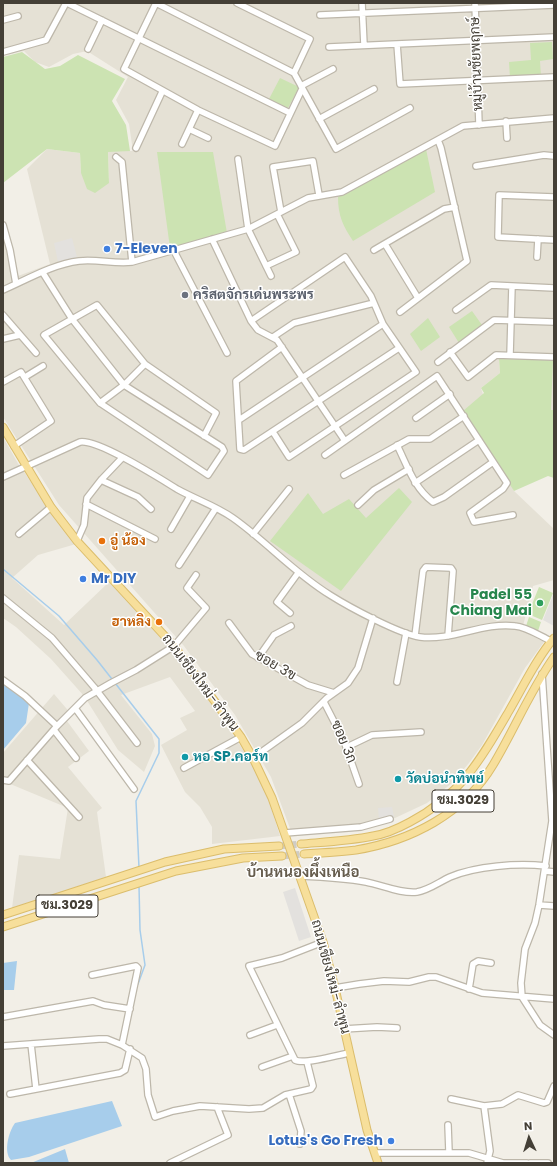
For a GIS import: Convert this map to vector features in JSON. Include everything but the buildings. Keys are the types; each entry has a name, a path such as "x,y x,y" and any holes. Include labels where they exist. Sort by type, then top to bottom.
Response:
{"main road":[{"name":"ถนนเชียงใหม่-ลำพูน","path":"4,432 51,507 77,541 174,646 241,737 253,758 272,798 323,942 335,988 366,1130 378,1163"},
{"name":"ชม.3029","path":"301,844 374,836 400,827 424,814 441,802 458,788 483,756 553,640"},
{"name":"ชม.3029","path":"304,854 355,850 389,842 429,825 460,804 482,781 493,765 542,674 554,657"},
{"name":"ชม.3029","path":"3,915 165,862 224,850 279,846"},
{"name":"ชม.3029","path":"3,927 176,871 243,858 282,856"}],"street":[{"path":"3,52 46,40 68,3 290,113"},
{"path":"334,69 301,87 275,146 162,92 124,69 140,39 156,3 294,73 301,87 336,149 410,108"},
{"path":"237,3 310,40 294,73"},
{"path":"362,3 364,45"},
{"path":"320,15 475,6 554,5"},
{"name":"หมู่บ้านชัยพฤกษ์","path":"475,6 479,125"},
{"path":"3,20 18,16"},
{"path":"88,48 102,20"},
{"path":"329,47 554,37"},
{"path":"397,44 400,84 554,77"},
{"path":"319,119 374,89"},
{"path":"136,148 162,92"},
{"path":"182,144 198,110"},
{"path":"3,290 43,273 78,261 118,263 132,262 248,229 308,198 342,192 463,126 506,121 554,118"},
{"path":"506,121 507,138"},
{"path":"189,130 208,138"},
{"path":"400,312 467,261 438,140"},
{"path":"476,166 544,155 554,156"},
{"path":"116,157 122,162 132,262"},
{"path":"238,159 248,229 271,276"},
{"path":"266,266 296,252 279,213 273,167 313,161 319,195"},
{"path":"554,197 499,195 498,237 554,240"},
{"path":"374,250 444,209 455,207"},
{"path":"3,224 10,250 16,284"},
{"path":"212,239 251,321 258,330 272,337 282,347 345,441"},
{"path":"537,257 538,239"},
{"path":"385,244 418,298"},
{"path":"174,251 227,353"},
{"path":"251,321 345,257 374,303 383,324 416,372 289,457 273,432"},
{"path":"43,273 72,320 124,385 204,436 222,447 224,451 208,475 100,403 44,335 72,320 97,305 145,364 216,413 204,436"},
{"path":"456,310 492,285 554,288"},
{"path":"510,355 512,286"},
{"path":"272,337 294,323 374,303"},
{"path":"3,315 36,353"},
{"path":"438,362 494,320 554,322"},
{"path":"240,420 383,324"},
{"path":"3,339 20,335"},
{"path":"282,347 236,381 240,420 238,444 240,450 244,450 273,432 399,348"},
{"path":"450,352 468,376 496,355 554,357"},
{"path":"100,403 124,385 145,364"},
{"path":"25,377 43,366"},
{"path":"3,382 20,372 25,377 51,423 14,446"},
{"path":"324,455 437,376 507,483 470,513 474,522 513,515"},
{"path":"416,418 450,394"},
{"path":"344,475 409,439 430,440 464,416"},
{"path":"415,483 479,440"},
{"path":"3,477 86,441 153,473 190,496 233,518 298,573 330,595 373,618 406,633 415,636 436,638 493,627 516,626 553,640"},
{"path":"397,445 415,483 430,499 437,501 493,462"},
{"path":"77,541 84,525 87,498 101,480 122,458"},
{"path":"358,505 374,490 409,469"},
{"path":"101,480 138,497 151,509"},
{"path":"253,534 289,489"},
{"path":"171,529 190,496"},
{"path":"86,504 155,539"},
{"path":"18,534 51,507"},
{"path":"179,565 216,508"},
{"path":"415,636 422,570 426,567 451,568 453,571 448,636"},
{"path":"290,613 276,602 298,573"},
{"path":"6,780 27,760 75,708 97,690 136,670 174,646 206,608 187,588 196,575"},
{"path":"3,598 52,638 97,690 137,743"},
{"path":"253,758 302,723 334,693 354,677 373,618"},
{"name":"ซอย 3ข","path":"229,623 252,654 258,658 308,685 334,693"},
{"path":"258,658 274,634 291,626"},
{"path":"397,682 406,633"},
{"path":"542,674 552,821 539,905 535,923 525,949 521,983 522,997 540,1025 554,1035"},
{"path":"3,680 25,696 55,728 76,758"},
{"name":"ซอย 3ก","path":"324,702 347,747 359,784"},
{"path":"75,708 134,789"},
{"path":"347,747 372,735 421,732"},
{"path":"184,768 241,737"},
{"path":"27,760 79,817"},
{"path":"285,833 361,827 390,820"},
{"path":"300,876 337,878 367,882 415,892 423,891 450,877 469,871 517,865 545,869 554,872"},
{"path":"539,905 554,906"},
{"path":"323,942 282,958 249,966 294,1058 299,1062 307,1062 349,1052"},
{"path":"468,989 473,964 478,961 491,963"},
{"path":"92,975 137,967 122,1045"},
{"path":"335,988 384,981 418,981 429,977 436,977 482,993 554,999"},
{"path":"3,1017 93,1001 104,1005 130,1009"},
{"path":"250,1035 277,1025"},
{"path":"344,1029 377,1027 397,1028"},
{"path":"3,1046 99,1038 107,1039 122,1045 138,1054 145,1063 148,1095 155,1117 189,1108 263,1108 276,1099 289,1094 311,1089 313,1086 307,1062"},
{"path":"31,1044 36,1089"},
{"path":"10,1094 123,1072 128,1064 130,1050"},
{"path":"262,1067 294,1058"},
{"path":"451,1099 484,1106 502,1104 518,1095 544,1103 547,1102 554,1086"},
{"path":"289,1094 301,1131 300,1144"},
{"path":"484,1106 490,1151 487,1161"},
{"path":"170,1163 228,1135 217,1107"},
{"path":"448,1125 449,1152"},
{"path":"374,1153 449,1152 469,1154 487,1161 527,1163"},
{"path":"530,1163 548,1163"}],"shaded area":[{"path":"3,3 554,3 554,410 551,411 499,359 500,373 481,388 514,491 554,529 554,580 533,586 522,630 544,642 525,668 482,745 469,763 452,783 427,803 395,818 358,826 291,831 271,777 235,715 184,646 59,505 3,417 3,221 18,276 50,264 27,169 47,149 80,153 81,173 109,183 108,151 133,151 129,124 116,100 128,77 87,51 73,54 49,67 35,62 24,51 3,56"},
{"path":"72,238 77,257 58,262 54,243"},
{"path":"3,437 20,467 3,475"},
{"path":"23,470 46,505 76,544 38,555 12,578 64,625 109,582 149,623 205,695 249,758 268,797 280,836 212,844 212,827 200,807 185,792 161,745 187,730 180,718 195,711 170,677 121,695 152,734 155,746 144,772 118,750 84,696 51,659 16,627 3,618 3,480"},
{"path":"554,595 554,626 543,620"},
{"path":"54,694 72,715 67,721 89,751 68,767 102,808 97,812 106,877 12,908 19,855 60,859 68,808 3,781 3,753"},
{"path":"392,807 394,817 379,820 378,808"},
{"path":"295,888 311,937 299,941 283,892"}],"green space":[{"path":"552,42 553,59 540,61 541,77 510,78 509,62 531,60 530,43"},
{"path":"22,52 45,69 60,66 78,55 125,79 112,101 126,125 130,151 108,152 109,183 95,193 87,189 81,173 80,153 47,149 3,183 3,57"},
{"path":"280,78 299,87 288,108 269,99"},
{"path":"426,149 435,192 353,241 342,220 339,210 338,197"},
{"path":"157,152 213,152 227,233 170,248"},
{"path":"472,311 482,325 459,343 449,327"},
{"path":"428,318 440,337 421,351 410,334"},
{"path":"499,359 553,360 551,410 554,410 554,478 548,476 514,491 463,411 484,393 481,388 500,373"},
{"path":"399,488 412,502 341,591 270,541 308,493 323,514 349,499 366,518"},
{"name":"Padel 55 Chiang Mai","path":"539,587 553,593 542,620 528,614"},
{"path":"529,617 541,622 538,631 526,626"}],"water":[{"path":"3,685 9,685 29,703 26,723 3,750"},
{"path":"17,961 14,990 3,990 3,963"},
{"path":"112,1101 122,1126 29,1157 11,1160 7,1152 7,1147 11,1131 15,1123"},
{"path":"65,1149 69,1163 31,1163"}],"waterway":[{"path":"3,569 59,616 97,660 159,739 159,753 136,801 139,868"},
{"path":"138,984 145,965 140,930 139,886"}],"tunnel":[{"path":"279,846 301,844"},
{"path":"282,856 304,854"}],"place":[{"name":"7-Eleven","path":"107,249"},
{"name":"คริสตจักรเด่นพระพร","path":"185,295"},
{"name":"อู่ น้อง","path":"102,541"},
{"name":"Mr DIY","path":"83,579"},
{"name":"Padel 55 Chiang Mai","path":"540,603"},
{"name":"ฮาหลิง","path":"159,622"},
{"name":"หอ SP.คอร์ท","path":"185,757"},
{"name":"วัดบ่อนำทิพย์","path":"398,779"},
{"name":"Lotus's Go Fresh","path":"391,1141"}],"district":[{"name":"บ้านหนองผึ้งเหนือ","path":"303,873"}]}
